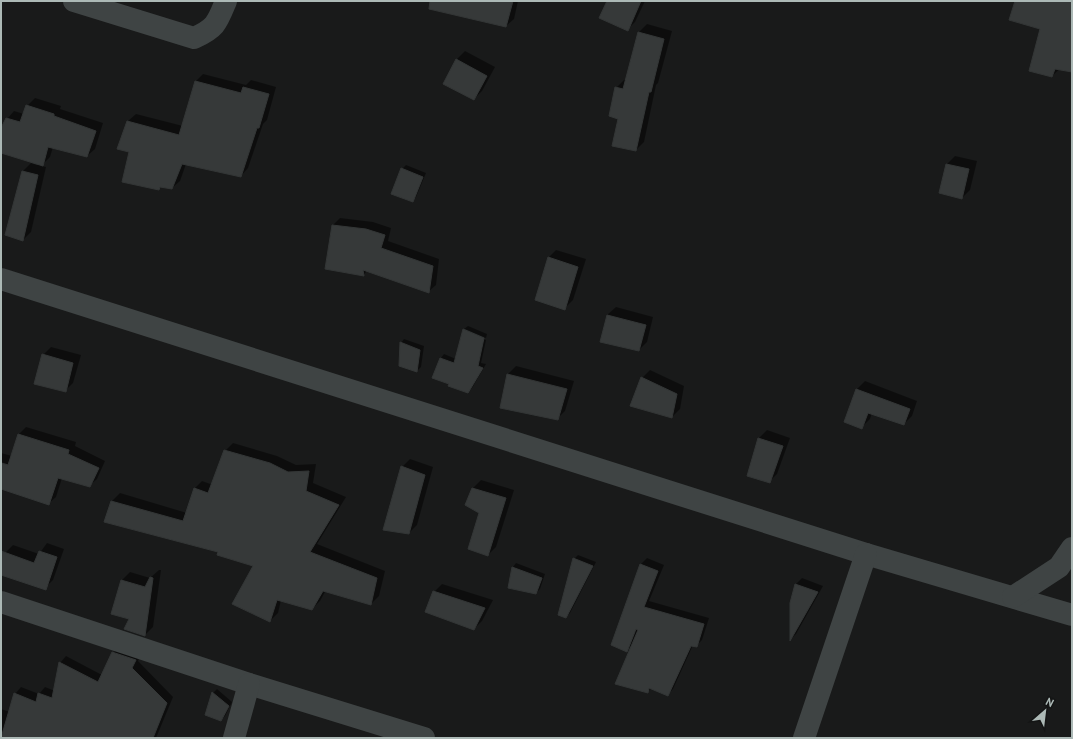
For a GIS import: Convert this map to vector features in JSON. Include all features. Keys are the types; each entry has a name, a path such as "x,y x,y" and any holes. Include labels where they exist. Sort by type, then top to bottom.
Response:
{"street":[{"path":"74,1 194,38 208,32 218,22 226,1"},
{"path":"1,279 866,554 1072,615"},
{"path":"1013,597 1059,567 1072,548"},
{"path":"804,738 866,554"},
{"path":"1,602 249,684 424,738"},
{"path":"234,738 249,684"}],"building":[{"path":"430,1 513,1 506,27 429,9"},
{"path":"607,1 641,1 628,31 599,18"},
{"path":"1015,1 1072,1 1072,72 1055,69 1052,77 1029,71 1040,29 1009,20"},
{"path":"638,32 664,39 651,92 649,92 636,151 612,146 618,119 609,116 615,87 623,89"},
{"path":"456,59 487,76 474,100 443,84"},
{"path":"195,81 241,93 243,87 269,94 259,128 257,128 241,177 182,164 172,189 160,187 159,190 122,182 129,152 117,149 127,121 179,135"},
{"path":"26,105 54,114 54,116 96,131 87,157 48,147 43,166 1,153 1,128 6,118 20,122"},
{"path":"946,164 969,169 962,199 939,193"},
{"path":"401,168 423,177 413,202 391,194"},
{"path":"22,171 38,175 23,241 5,235"},
{"path":"332,225 366,229 385,235 381,248 433,266 429,293 363,270 364,276 325,269"},
{"path":"548,257 578,267 565,310 535,300"},
{"path":"607,315 646,325 639,351 600,342"},
{"path":"463,329 484,338 478,366 483,368 468,393 448,386 449,384 432,378 440,358 454,363"},
{"path":"400,342 420,350 417,372 399,366"},
{"path":"42,354 73,363 66,392 34,384"},
{"path":"507,374 567,389 558,420 500,408"},
{"path":"641,377 677,394 672,418 630,406"},
{"path":"856,389 910,409 904,425 868,413 862,429 844,422"},
{"path":"18,434 69,450 68,454 99,468 90,487 58,478 49,505 1,489 1,463 8,465"},
{"path":"758,438 783,446 770,483 747,476"},
{"path":"224,450 270,463 288,472 309,471 306,491 339,505 310,552 377,578 371,605 323,591 312,610 277,600 270,622 232,604 253,566 217,555 218,552 104,522 111,501 183,521 194,488 208,493"},
{"path":"401,466 425,475 409,534 383,530"},
{"path":"472,488 506,498 488,556 468,549 479,513 465,505"},
{"path":"1,551 34,563 39,551 57,557 46,590 1,575"},
{"path":"573,558 593,566 566,618 558,615"},
{"path":"640,564 658,571 644,607 704,624 697,647 691,646 668,696 649,688 648,693 615,684 638,630 636,629 627,652 611,645"},
{"path":"512,567 542,578 536,594 508,588"},
{"path":"150,577 153,578 145,636 124,629 129,619 111,614 121,580 145,587"},
{"path":"795,584 818,592 790,641 790,603"},
{"path":"433,591 485,608 474,630 425,612"},
{"path":"112,652 136,660 132,668 167,703 153,738 1,738 14,693 36,702 38,693 52,698 59,662 98,682"},
{"path":"212,692 229,706 221,721 205,715"}]}
